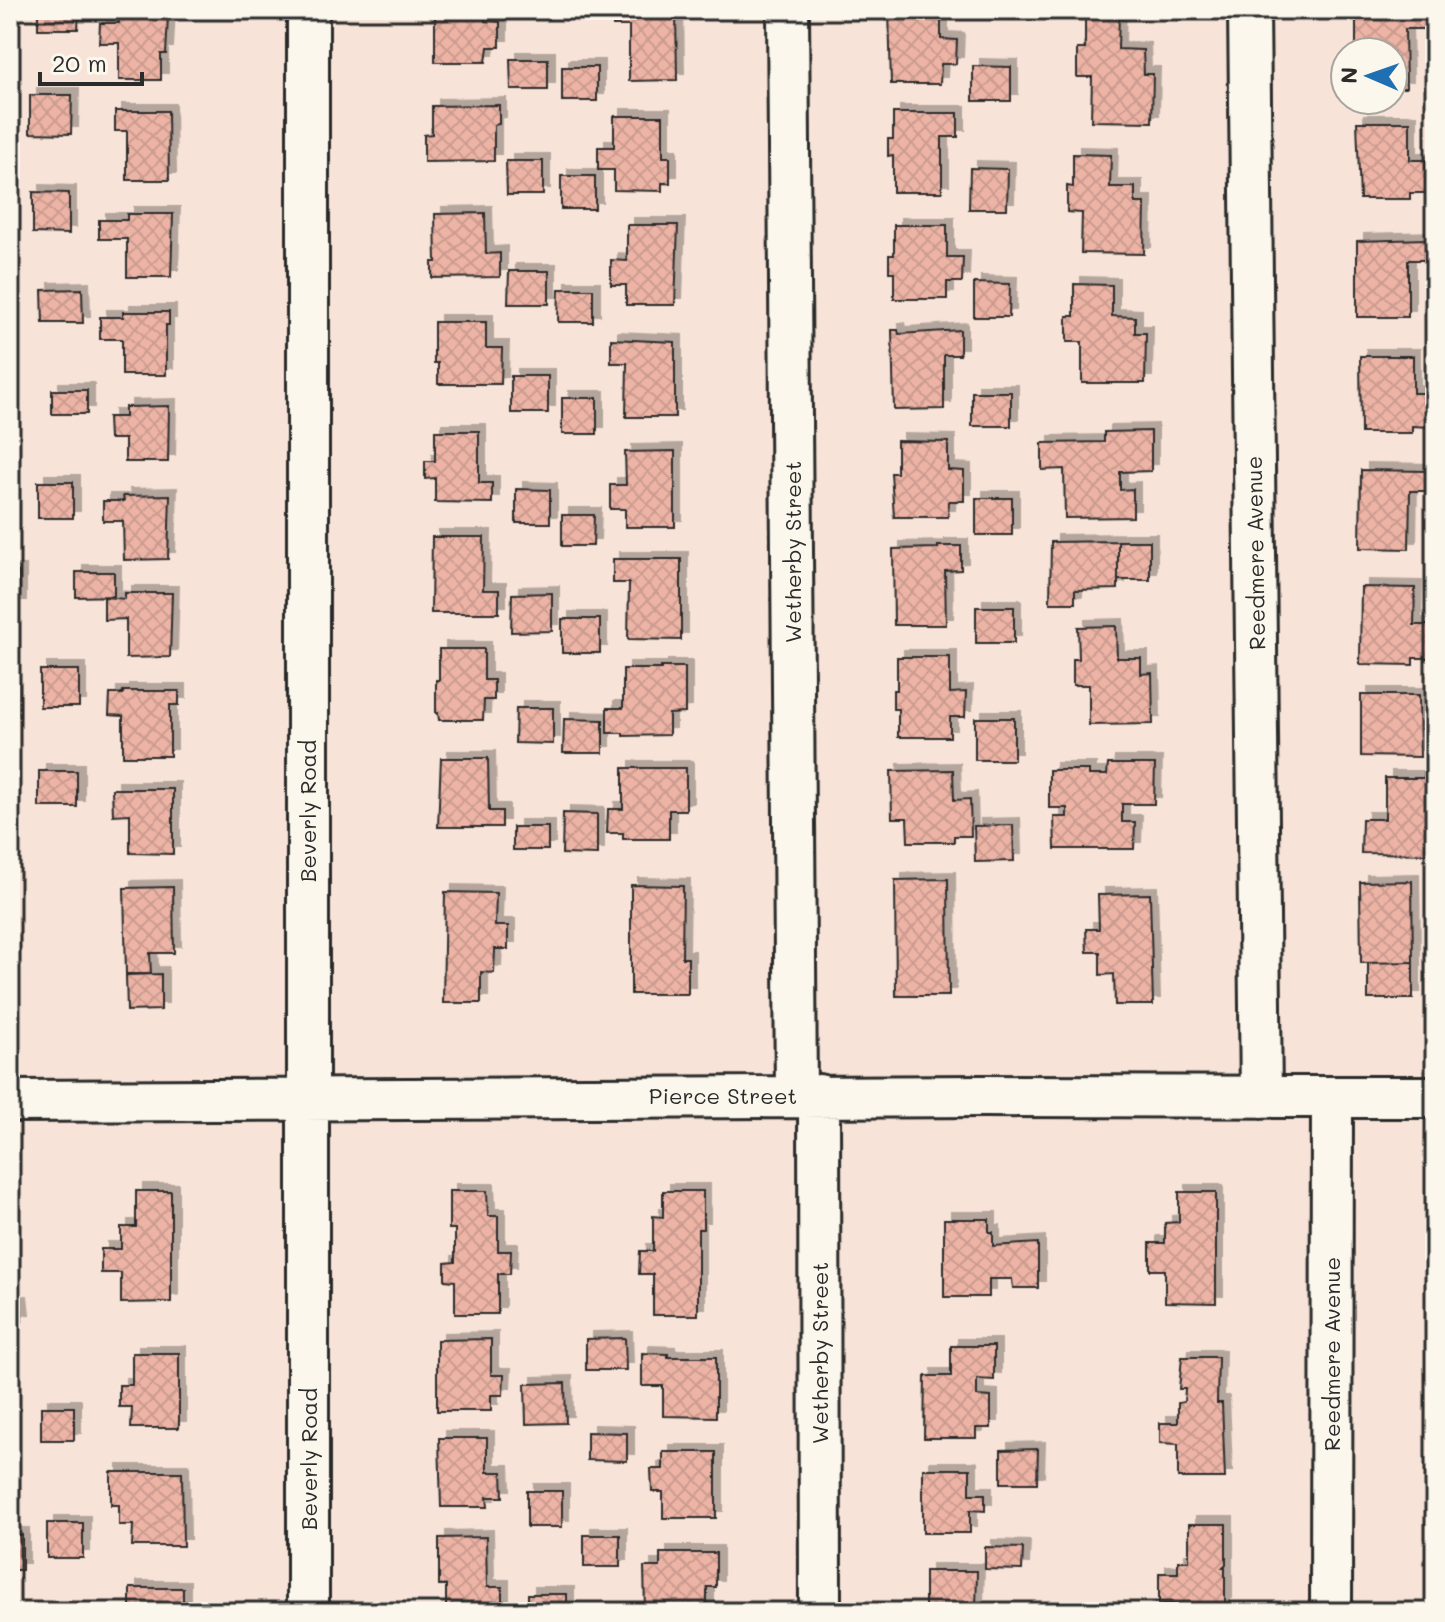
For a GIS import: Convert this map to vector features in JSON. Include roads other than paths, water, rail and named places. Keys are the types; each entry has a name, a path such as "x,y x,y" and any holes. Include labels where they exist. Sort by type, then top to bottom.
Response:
{"street":[{"name":"Beverly Road","path":"308,10 308,1612"},
{"name":"Wetherby Street","path":"788,10 807,1095 820,1612"},
{"name":"Reedmere Avenue","path":"1249,10 1261,1097"},
{"name":"Pierce Street","path":"10,1101 807,1095 1435,1097"},
{"name":"Reedmere Avenue","path":"1331,1612 1332,1097"}]}
